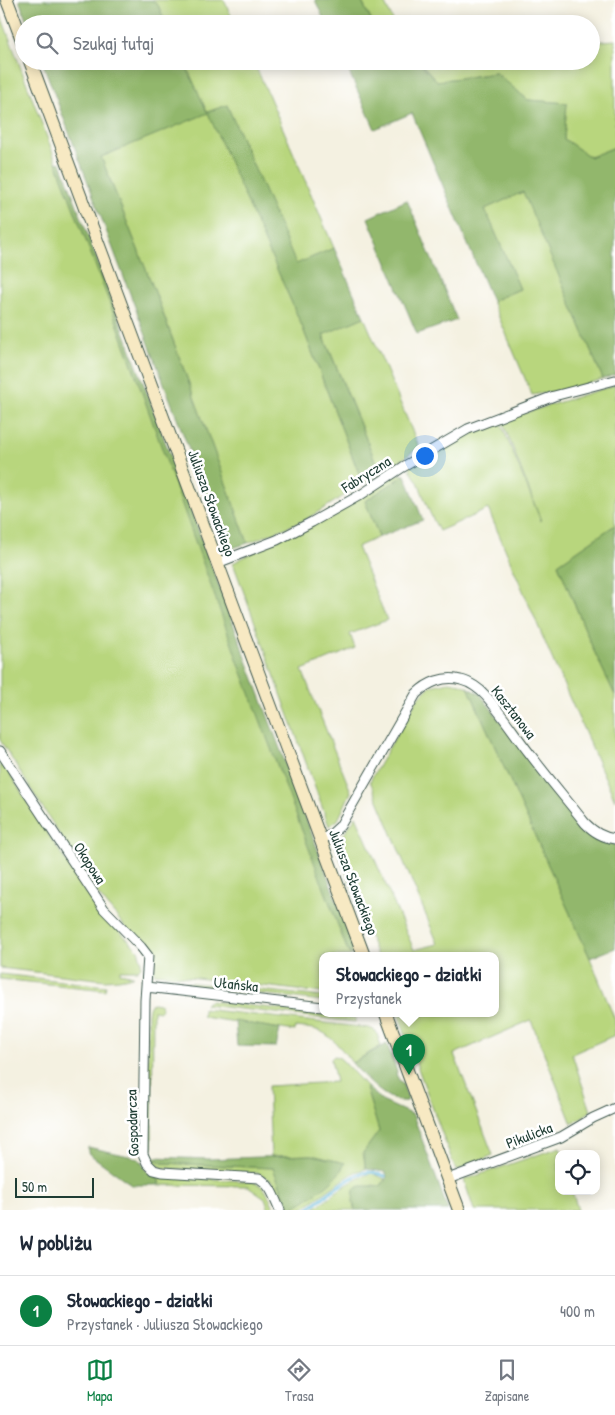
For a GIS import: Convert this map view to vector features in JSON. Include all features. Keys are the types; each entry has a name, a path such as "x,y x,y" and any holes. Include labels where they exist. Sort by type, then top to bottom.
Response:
{"street":[{"path":"7,0 15,21"},
{"name":"Juliusza Słowackiego","path":"33,70 363,952"},
{"name":"Fabryczna","path":"217,563 277,540 312,522 468,430 554,396 615,380"},
{"name":"Kasztanowa","path":"321,840 340,826 416,694 427,685 446,678 461,680 486,696 585,823 594,832 605,838 615,839"},
{"name":"Okopowa","path":"0,752 104,909 148,956 146,987"},
{"name":"Ułańska","path":"146,987 319,1008"},
{"name":"Gospodarcza","path":"146,987 143,1154 147,1163 154,1170 162,1172 259,1178 266,1182 270,1188 280,1210"},
{"path":"387,1017 460,1210"},
{"name":"Pikulicka","path":"448,1179 561,1138 593,1118 615,1108"}],"green space":[{"path":"19,0 152,0 158,5 162,15 25,15"},
{"path":"152,0 224,0 231,15 162,15 158,5"},
{"path":"315,0 361,0 368,15 322,15"},
{"path":"361,0 383,0 390,15 368,15"},
{"path":"0,13 15,53 15,70 22,70 115,317 349,952 319,952 319,993 154,973 152,951 127,929 96,892 0,740"},
{"path":"615,40 615,147 590,157 564,139 567,103 528,100 496,73 437,81 427,70 600,70 600,41"},
{"path":"45,70 188,70 207,112 227,105 296,264 334,248 364,317 323,335 381,475 363,484 302,326 208,113 101,157 157,297 248,543 227,550"},
{"path":"188,70 257,70 334,248 296,265 227,105 208,112 302,326 363,484 305,520 248,543 157,297 101,157 207,113"},
{"path":"348,70 427,70 437,81 496,73 528,100 567,103 564,139 590,157 615,147 615,375 603,379 523,192 485,209 520,289 492,301 412,113 375,129"},
{"path":"56,162 61,163 356,952 349,952 347,949 240,667 115,317"},
{"path":"523,191 603,379 563,390 532,395 492,301 520,289 485,209"},
{"path":"407,200 457,320 417,334 368,218"},
{"path":"364,317 419,447 381,475 323,334"},
{"path":"615,385 615,525 558,564 594,651 615,695 615,800 488,509 439,531 418,482 410,470 411,465 461,436 500,421 541,521 502,420"},
{"path":"399,474 405,475 365,501 379,537 357,547 387,620 350,634 355,648 302,670 351,792 338,820 329,826 233,563"},
{"path":"405,475 423,520 379,537 365,501"},
{"path":"615,525 615,695 594,651 558,564"},
{"path":"449,682 468,687 590,958 615,1020 615,1035 572,1054 591,1111 572,1124 531,1020 454,1054 493,1155 456,1171 399,1017 499,1017 499,952 376,952 336,846 356,816 414,950 438,944 370,781 417,699 430,686"},
{"path":"468,687 480,694 581,827 595,838 615,845 615,948 590,958"},
{"path":"0,759 85,891 105,916 138,950 141,967 138,970 120,970 120,973 134,976 105,980 0,968"},
{"path":"0,974 106,986 105,990 0,979"},
{"path":"158,979 319,997 319,1001 167,983"},
{"path":"207,1002 319,1014 319,1017 356,1018 355,1022 205,1005"},
{"path":"152,1003 161,1004 161,1011 153,1010 152,1157 162,1163 273,1168 290,1210 284,1210 272,1181 258,1173 163,1168 153,1163 148,1156 148,1014"},
{"path":"203,1009 369,1028 376,1031 381,1046 352,1063 334,1041 320,1031 295,1027 295,1031 203,1017"},
{"path":"235,1021 280,1029 276,1047 237,1046"},
{"path":"387,1044 397,1072 396,1074 400,1082 402,1082 408,1099 407,1101 399,1101 384,1094 369,1082 352,1063"},
{"path":"334,1056 338,1057 365,1085 379,1131 363,1153 366,1169 355,1172 300,1210 290,1210 312,1155 271,1156 268,1086 336,1082 331,1059"},
{"path":"365,1085 382,1101 413,1115 448,1210 355,1210 353,1202 354,1189 361,1186 381,1186 387,1177 386,1172 366,1169 363,1153 379,1131"},
{"path":"88,1147 138,1158 148,1172 159,1179 159,1185 132,1185 88,1153"},
{"path":"560,1147 561,1150 555,1150 555,1195 573,1195 578,1210 474,1210 464,1180"},
{"path":"312,1155 345,1163 336,1177 329,1183 290,1210 273,1168 162,1163 152,1157 209,1159"},
{"path":"372,1173 385,1179 381,1186 372,1185 353,1202 355,1210 312,1210 348,1184"},
{"path":"152,1175 164,1178 199,1178 255,1182 265,1190 275,1210 269,1210 265,1198 248,1186 159,1185 159,1179"}],"waterway":[{"path":"306,1210 341,1184 362,1173 377,1173 385,1176"}],"place":[{"name":"Słowackiego - działki","path":"409,1075"}]}
